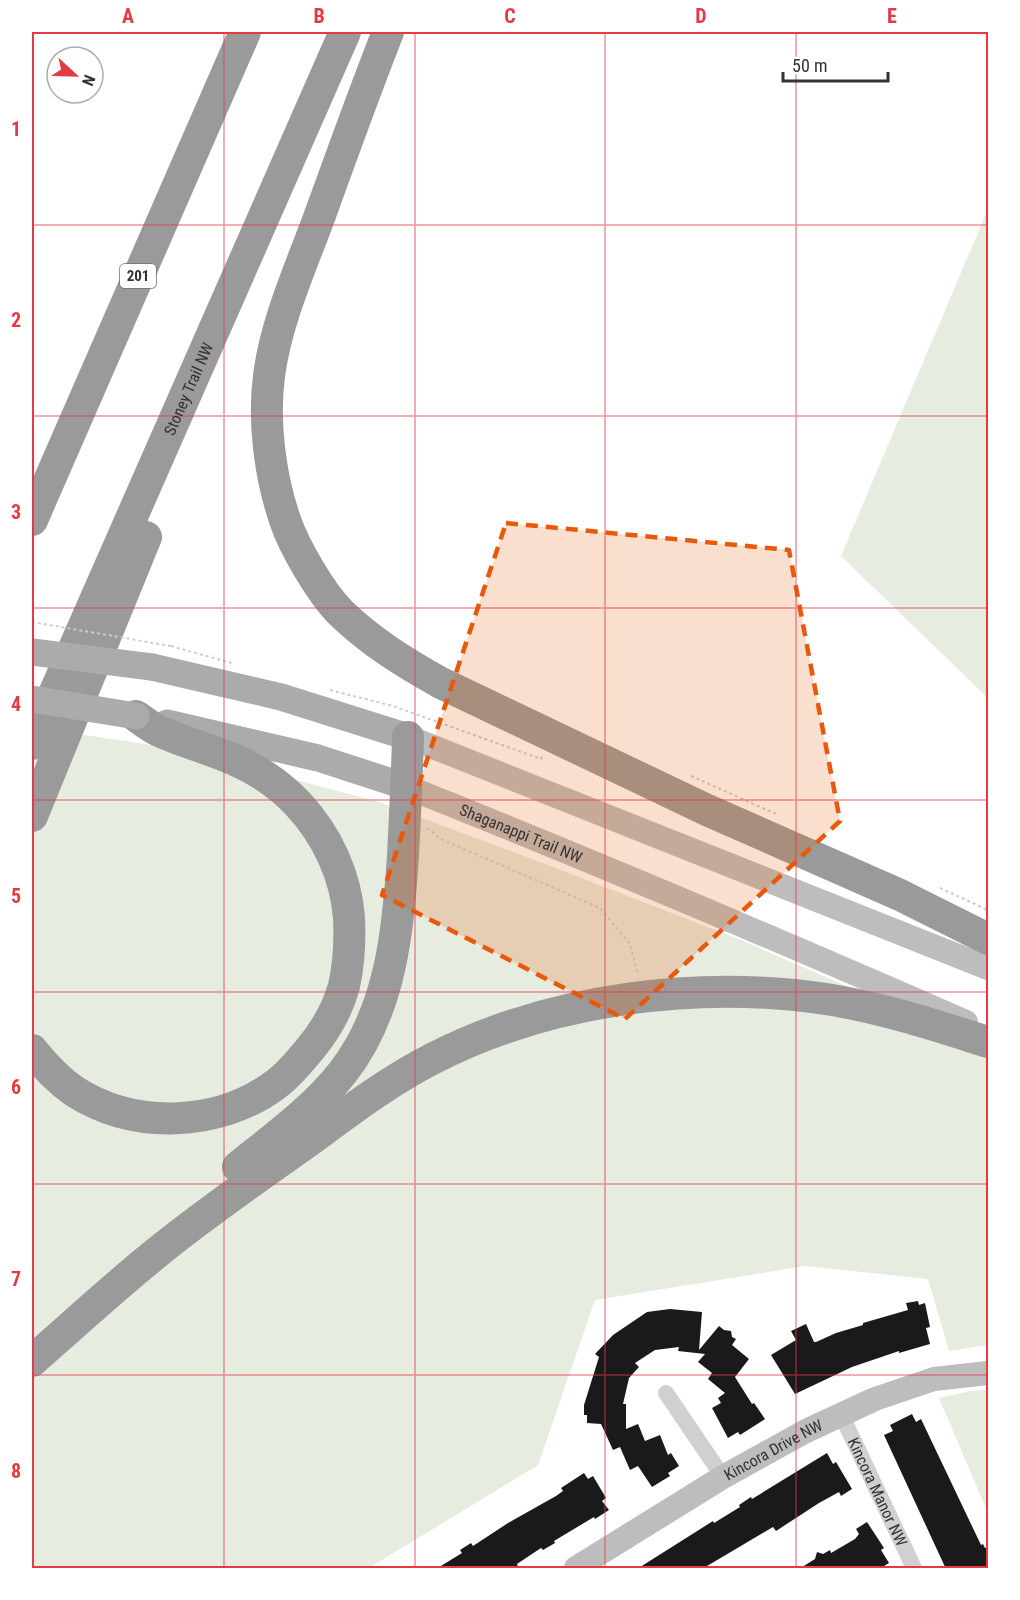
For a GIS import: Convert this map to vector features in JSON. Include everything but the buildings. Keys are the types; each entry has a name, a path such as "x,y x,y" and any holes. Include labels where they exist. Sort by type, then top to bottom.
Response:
{"highway":[{"name":"201","path":"32,520 244,32"},
{"name":"Stoney Trail NW","path":"32,744 345,32"},
{"path":"388,32 296,278 276,338 269,376 267,418 277,488 285,521 317,581 339,611 363,633 398,660 441,683 707,810 900,895 988,939"},
{"path":"32,816 216,369 286,168"},
{"path":"32,1050 55,1076 74,1090 112,1109 167,1119 225,1111 252,1099 276,1084 302,1059 318,1040 344,987 350,936 345,892 339,871 325,840 309,818 283,790 260,774 237,761 157,730 136,716"},
{"path":"32,1360 135,1256 304,1114 328,1090 356,1054 378,1011 393,955 400,894 407,787 423,734"},
{"path":"32,1360 153,1256 213,1209 391,1083 433,1058 526,1022 589,1006 643,997 714,992 766,993 831,1000 888,1011 988,1042"}],"main road":[{"path":"32,652 152,667 281,697 423,734 988,968"},
{"name":"Shaganappi Trail NW","path":"32,699 136,716 318,758 407,787 541,839 988,1032"},
{"name":"Kincora Drive NW","path":"576,1569 723,1477 841,1414 875,1399 934,1379 988,1373"}],"street":[{"path":"666,1393 723,1477"},
{"name":"Kincora Manor NW","path":"841,1414 914,1569"}],"path":[{"path":"32,622 171,646"},
{"path":"427,827 443,840 600,908 630,944 643,997"}],"highlighted area":[{"path":"506,523 789,550 840,821 625,1019 382,895"}],"shaded area":[{"path":"988,209 988,698 841,556"},
{"path":"32,727 184,750 379,802 741,940 988,1048 988,1345 949,1351 928,1279 805,1266 595,1300 538,1465 369,1568 32,1568"},
{"path":"988,1390 988,1513 939,1398"}]}
